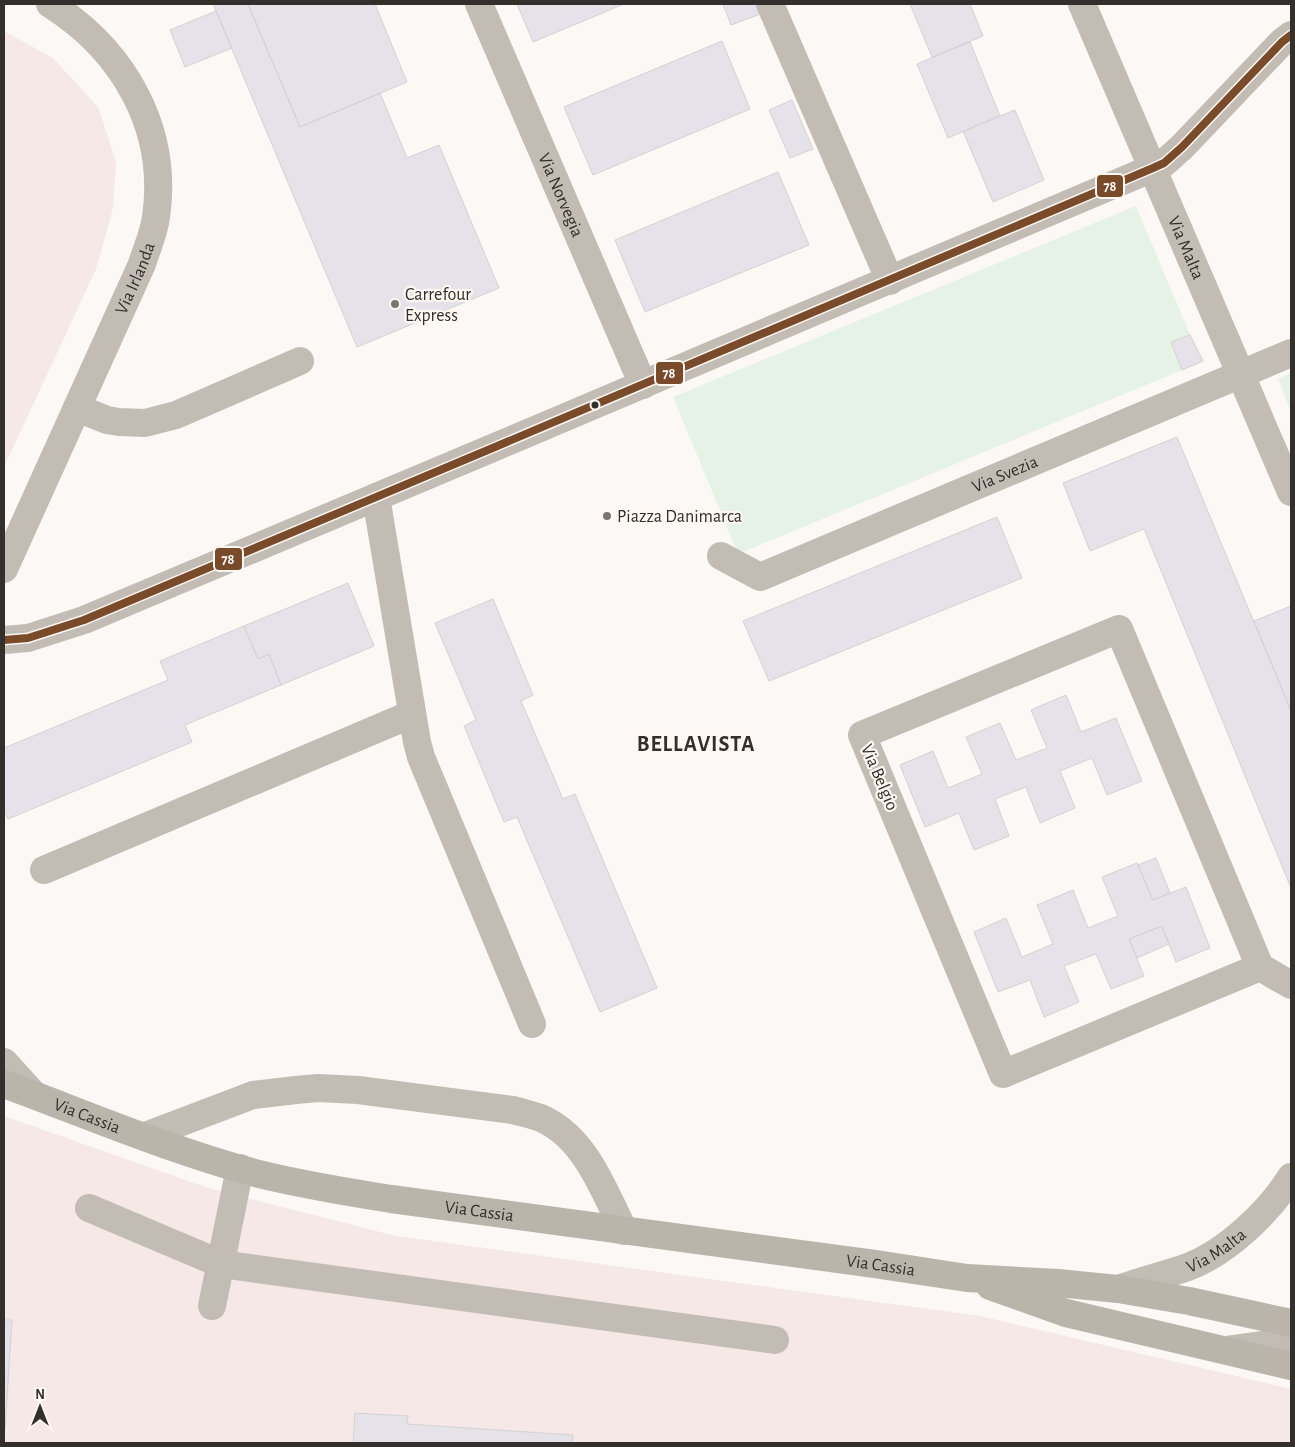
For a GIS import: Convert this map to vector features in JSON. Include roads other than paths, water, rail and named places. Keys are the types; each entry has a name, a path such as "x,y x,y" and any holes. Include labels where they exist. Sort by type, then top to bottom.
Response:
{"main road":[{"name":"Via Cassia","path":"4,1084 145,1136 240,1168 328,1189 968,1278 1058,1283 1118,1289 1189,1301 1291,1324"},
{"name":"Via Cassia","path":"968,1278 1066,1313 1291,1366"}],"street":[{"name":"Via Irlanda","path":"4,569 142,264 156,217 159,182 151,134 131,84 104,48 69,16 50,4"},
{"name":"Via Norvegia","path":"479,4 643,385"},
{"path":"770,4 890,281"},
{"name":"Via Malta","path":"1082,4 1291,492"},
{"path":"4,640 28,638 70,625 890,281 1153,168 1172,157 1189,142 1282,42 1291,35"},
{"name":"Via Svezia","path":"720,556 760,577 1291,353"},
{"path":"78,408 107,420 145,423 176,415 300,360"},
{"path":"376,497 412,714 421,757 532,1024"},
{"name":"Via Belgio","path":"1119,628 1260,967 1003,1074 862,736 1119,628"},
{"path":"44,870 412,714"},
{"path":"1260,967 1291,986"},
{"path":"4,1062 33,1094"},
{"path":"145,1136 252,1095 318,1088 358,1090 513,1110 544,1120 570,1139 593,1169 624,1231"},
{"path":"212,1306 240,1168"},
{"name":"Via Malta","path":"1118,1289 1190,1266 1219,1249 1247,1228 1271,1205 1291,1177"},
{"path":"89,1208 221,1264 775,1340"},
{"path":"1224,1350 1283,1342 1291,1343"}],"place":[{"name":"Carrefour Express","path":"395,304"},
{"name":"Piazza Danimarca","path":"607,516"}],"district":[{"name":"BELLAVISTA","path":"696,743"}]}
